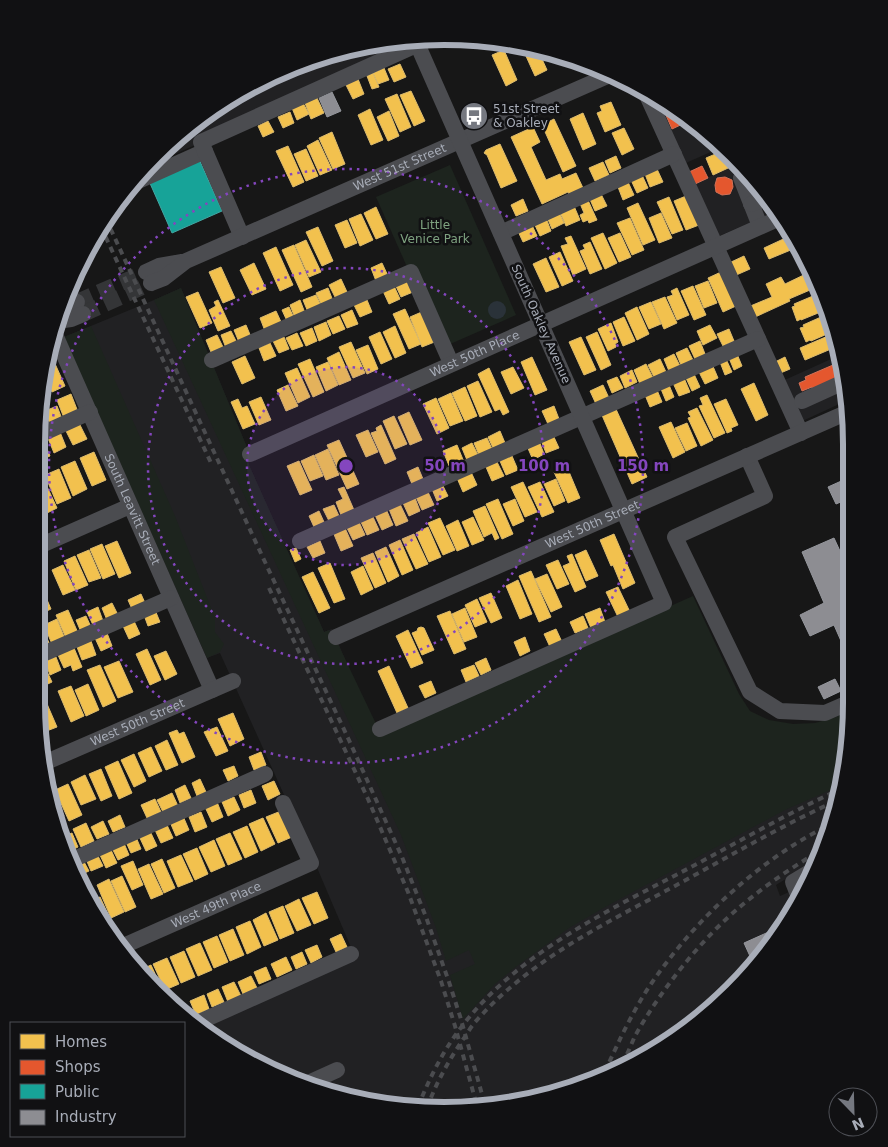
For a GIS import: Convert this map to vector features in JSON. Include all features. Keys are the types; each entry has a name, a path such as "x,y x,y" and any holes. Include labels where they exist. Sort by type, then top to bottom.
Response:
{"street":[{"name":"South Oakley Avenue","path":"380,729 664,603 419,46"},
{"path":"242,237 201,142 406,47"},
{"name":"West 51st Street","path":"149,278 158,266 186,261 603,78"},
{"path":"650,102 801,433"},
{"path":"148,176 205,151"},
{"path":"501,233 674,154"},
{"path":"741,178 760,226"},
{"path":"751,204 761,200"},
{"name":"West 50th Place","path":"250,454 774,219"},
{"path":"212,360 411,272 451,363"},
{"path":"65,320 71,319 80,308 69,308"},
{"path":"300,541 758,339"},
{"name":"South Leavitt Street","path":"59,342 212,690"},
{"path":"802,401 839,384"},
{"path":"45,432 90,412"},
{"name":"West 50th Street","path":"336,638 842,415"},
{"path":"747,456 765,496 675,537 750,692 780,711 825,713 843,705"},
{"path":"45,543 130,506"},
{"path":"45,653 171,598"},
{"name":"West 50th Street","path":"49,761 233,681"},
{"path":"76,858 266,774"},
{"name":"West 49th Place","path":"126,945 311,862 283,803"},
{"path":"202,1021 351,954"},
{"path":"314,1080 337,1070"}],"shaded area":[{"path":"415,46 166,158 201,127 222,112 291,75 316,66 366,53"},
{"path":"650,102 687,127 714,151 679,166"},
{"path":"731,167 770,214 712,239 688,186"},
{"path":"181,288 246,445 249,465 324,632 332,629 378,736 840,757 822,831 809,865 776,885 780,896 797,888 790,903 761,946 744,966 687,1020 644,1049 597,1072 572,1081 496,1099 444,1102 392,1099 316,1081 291,1072 244,1049 207,1025 356,959 220,653 207,658 64,337"},
{"path":"497,301 503,304 506,310 503,316 497,319 491,316 488,310 491,304"},
{"path":"833,358 841,403 796,424 778,383"}],"green space":[{"name":"Little Venice Park","path":"450,165 516,315 448,345 408,269 376,197"},
{"path":"181,288 246,445 249,465 324,632 329,630 335,645 338,644 378,728 378,736 693,596 739,694 750,711 769,720 793,724 815,723 843,714 840,755 833,789 785,810 569,928 495,984 463,1019 450,975 475,964 469,950 446,961 436,928 401,835 154,300"},
{"path":"91,326 175,516 215,618 215,632 224,644 220,652 207,658 64,337"}],"building: Homes":[{"path":"504,50 517,80 506,86 492,55"},
{"path":"525,54 541,58 547,70 535,76"},
{"path":"400,64 406,77 394,82 388,69"},
{"path":"384,68 389,80 378,84 373,73"},
{"path":"373,73 379,87 372,89 367,76"},
{"path":"358,79 364,94 353,99 346,85"},
{"path":"411,91 425,121 414,126 400,95"},
{"path":"397,94 411,127 400,132 385,99"},
{"path":"317,98 324,113 311,119 305,103"},
{"path":"611,102 621,125 605,132 597,113 602,111 600,106"},
{"path":"303,103 309,114 297,120 292,108"},
{"path":"370,109 383,140 371,145 358,115"},
{"path":"389,111 399,136 388,141 377,117"},
{"path":"290,112 294,123 283,128 278,117"},
{"path":"583,113 596,144 583,150 570,119"},
{"path":"554,119 576,166 563,172 542,125"},
{"path":"268,121 274,132 263,137 258,126"},
{"path":"533,127 540,142 531,147 546,180 560,174 562,179 576,173 583,188 569,194 568,192 542,204 511,137"},
{"path":"624,128 634,149 622,155 612,133"},
{"path":"332,132 345,164 333,169 319,138"},
{"path":"318,140 332,170 320,175 307,146"},
{"path":"500,144 517,181 501,188 487,155 484,153 486,150"},
{"path":"288,146 304,182 293,187 276,151"},
{"path":"306,149 318,176 306,181 294,154"},
{"path":"717,153 731,167 713,175 706,158"},
{"path":"616,156 621,168 610,173 605,161"},
{"path":"603,162 609,175 595,181 589,168"},
{"path":"657,169 663,182 650,187 645,174"},
{"path":"642,175 648,188 637,193 631,180"},
{"path":"628,182 634,195 623,200 618,187"},
{"path":"600,192 607,206 595,211 589,197"},
{"path":"686,196 699,225 686,230 674,201"},
{"path":"669,197 683,230 672,234 657,202"},
{"path":"587,198 597,220 589,223 588,220 583,222 580,215 584,213 579,201"},
{"path":"523,199 528,211 516,216 511,205"},
{"path":"638,203 655,240 643,245 627,208"},
{"path":"574,206 580,220 566,226 560,212"},
{"path":"376,207 388,234 376,239 364,213"},
{"path":"559,212 564,223 552,229 547,217"},
{"path":"661,213 672,238 659,243 649,218"},
{"path":"361,214 373,240 360,246 349,219"},
{"path":"546,218 551,231 540,236 534,223"},
{"path":"630,218 644,250 632,255 617,223"},
{"path":"347,220 357,243 345,248 335,225"},
{"path":"531,223 537,236 523,242 517,229"},
{"path":"318,227 333,261 322,266 306,232"},
{"path":"603,233 617,263 605,269 591,238"},
{"path":"620,233 631,257 619,262 608,238"},
{"path":"571,236 586,269 573,275 561,246 568,244 565,238"},
{"path":"786,238 792,249 769,259 764,248"},
{"path":"306,240 321,272 309,277 295,245"},
{"path":"590,242 602,269 590,274 580,251 585,249 583,245"},
{"path":"294,245 312,287 301,292 282,250"},
{"path":"276,247 293,285 280,291 263,253"},
{"path":"560,252 573,281 562,286 549,257"},
{"path":"744,256 750,269 734,276 729,263"},
{"path":"546,258 559,287 546,292 533,264"},
{"path":"254,263 266,289 252,295 240,270"},
{"path":"382,263 388,276 376,281 371,268"},
{"path":"221,267 235,298 223,303 209,272"},
{"path":"721,272 736,306 723,312 708,278"},
{"path":"805,274 812,289 753,318 748,307 772,297 766,284 781,277 785,284"},
{"path":"341,279 347,292 335,297 329,285"},
{"path":"407,279 413,292 401,297 395,284"},
{"path":"708,281 717,303 704,308 695,286"},
{"path":"394,286 400,299 389,304 383,291"},
{"path":"693,286 706,315 694,320 681,291"},
{"path":"328,288 333,301 322,306 316,293"},
{"path":"677,288 689,315 677,320 667,297 673,295 671,291"},
{"path":"198,292 212,323 200,328 186,297"},
{"path":"316,295 321,306 308,312 303,300"},
{"path":"815,295 821,312 797,321 792,307 795,306 794,304"},
{"path":"665,297 677,323 664,329 652,302"},
{"path":"218,300 230,326 218,331 209,310 216,306 214,302"},
{"path":"300,300 305,313 295,318 290,305"},
{"path":"367,300 372,312 360,317 354,305"},
{"path":"651,302 661,324 649,329 639,307"},
{"path":"289,307 294,318 287,321 282,310"},
{"path":"637,307 649,334 637,340 625,313"},
{"path":"405,309 421,344 409,349 393,314"},
{"path":"352,310 358,324 347,328 341,315"},
{"path":"276,311 282,324 265,331 260,318"},
{"path":"424,311 437,341 422,347 410,317"},
{"path":"339,316 345,329 333,334 327,321"},
{"path":"822,316 827,334 806,342 800,328 804,327 803,325"},
{"path":"624,317 635,341 623,346 613,322"},
{"path":"326,322 331,335 319,341 314,327"},
{"path":"611,323 618,342 615,344 616,347 608,351 598,329"},
{"path":"246,325 251,337 239,342 234,330"},
{"path":"710,325 717,338 703,345 697,331"},
{"path":"395,326 406,353 395,358 383,332"},
{"path":"312,328 317,341 306,346 300,333"},
{"path":"729,329 734,341 723,346 717,334"},
{"path":"231,331 237,343 226,348 221,335"},
{"path":"380,332 392,359 381,364 369,337"},
{"path":"597,332 611,365 601,370 586,337"},
{"path":"297,333 303,346 292,350 286,338"},
{"path":"217,335 223,347 211,352 206,340"},
{"path":"828,336 831,349 805,360 800,348"},
{"path":"284,337 289,349 279,353 273,341"},
{"path":"581,337 596,370 584,375 569,342"},
{"path":"700,341 705,354 695,359 689,346"},
{"path":"351,342 365,373 353,378 339,347"},
{"path":"270,343 276,356 264,361 259,348"},
{"path":"368,345 378,369 367,374 356,350"},
{"path":"687,348 693,360 681,365 676,353"},
{"path":"339,352 351,380 339,385 327,358"},
{"path":"674,354 680,366 669,371 664,359"},
{"path":"737,354 742,366 734,370 729,358"},
{"path":"245,356 255,378 242,384 232,362"},
{"path":"532,357 547,390 535,395 521,362"},
{"path":"785,357 790,369 778,374 773,363"},
{"path":"310,359 324,392 313,397 298,364"},
{"path":"660,359 666,372 654,377 648,365"},
{"path":"726,359 732,372 725,375 720,362"},
{"path":"54,362 65,386 52,392 49,386"},
{"path":"328,362 338,385 326,391 316,367"},
{"path":"646,364 653,378 640,384 634,370"},
{"path":"712,364 718,378 705,384 698,370"},
{"path":"513,367 524,388 511,394 501,372"},
{"path":"297,368 310,397 298,403 285,373"},
{"path":"489,368 509,412 503,415 500,409 495,411 478,374"},
{"path":"632,370 637,382 625,388 620,376"},
{"path":"694,374 700,387 692,391 686,378"},
{"path":"617,377 623,388 612,393 607,381"},
{"path":"684,378 690,392 679,396 673,383"},
{"path":"478,381 492,412 480,417 467,386"},
{"path":"754,383 768,415 756,421 741,389"},
{"path":"288,385 298,406 286,411 277,390"},
{"path":"603,385 609,398 596,404 590,391"},
{"path":"669,385 674,397 666,401 661,389"},
{"path":"465,387 477,416 465,421 452,393"},
{"path":"657,390 662,402 650,407 645,395"},
{"path":"451,393 463,421 450,426 438,399"},
{"path":"71,394 78,412 64,418 57,400"},
{"path":"707,395 725,433 714,438 699,406 703,405 700,398"},
{"path":"261,397 271,420 259,425 249,402"},
{"path":"436,398 449,428 437,434 423,404"},
{"path":"238,399 242,408 247,406 255,424 243,429 231,402"},
{"path":"726,399 738,425 731,428 732,431 727,433 714,404"},
{"path":"57,406 62,419 50,424 47,410"},
{"path":"554,406 559,419 548,424 542,411"},
{"path":"615,407 647,477 632,484 601,413"},
{"path":"697,408 713,440 701,446 688,418 691,417 688,412"},
{"path":"409,412 422,440 410,445 398,417"},
{"path":"394,416 407,444 395,449 383,421"},
{"path":"671,422 685,452 673,458 659,427"},
{"path":"79,423 87,439 73,445 65,429"},
{"path":"687,423 697,446 686,451 675,428"},
{"path":"381,425 396,459 385,464 371,433 377,431 376,428"},
{"path":"368,430 378,452 366,457 356,435"},
{"path":"500,431 505,443 493,448 488,437"},
{"path":"60,432 66,447 54,453 48,438"},
{"path":"553,435 559,448 546,453 541,440"},
{"path":"487,438 492,449 479,455 474,443"},
{"path":"339,440 359,484 347,489 327,445"},
{"path":"539,441 544,454 533,460 527,446"},
{"path":"472,443 478,455 467,460 462,448"},
{"path":"45,444 50,456 45,458"},
{"path":"457,445 464,462 450,468 443,451"},
{"path":"328,449 339,475 326,480 315,455"},
{"path":"94,452 106,480 92,486 80,458"},
{"path":"314,455 323,476 310,481 301,461"},
{"path":"512,456 518,470 506,475 500,461"},
{"path":"75,461 87,489 73,496 61,467"},
{"path":"299,461 312,490 300,495 287,466"},
{"path":"497,462 504,476 492,481 486,467"},
{"path":"418,467 423,479 412,484 407,472"},
{"path":"567,467 580,498 568,503 554,472"},
{"path":"59,469 71,498 57,504 45,475"},
{"path":"471,472 477,485 463,492 457,478"},
{"path":"556,479 565,501 554,506 544,484"},
{"path":"45,482 57,508 45,514"},
{"path":"523,482 537,512 525,517 511,487"},
{"path":"540,482 554,512 542,517 528,487"},
{"path":"442,484 448,496 437,501 432,489"},
{"path":"344,487 354,510 341,515 336,502 343,499 338,489"},
{"path":"428,492 434,505 422,510 416,497"},
{"path":"415,498 420,511 409,516 403,503"},
{"path":"498,499 513,534 502,539 486,504"},
{"path":"515,499 524,521 513,526 503,504"},
{"path":"400,504 408,521 396,526 389,509"},
{"path":"334,505 339,516 329,521 323,509"},
{"path":"485,506 499,538 495,540 492,533 484,537 473,511"},
{"path":"386,509 393,525 382,530 375,515"},
{"path":"319,511 324,522 314,527 309,516"},
{"path":"373,517 379,530 367,535 361,522"},
{"path":"473,517 484,540 472,545 462,522"},
{"path":"440,518 455,550 443,555 428,523"},
{"path":"458,520 469,546 457,551 446,526"},
{"path":"359,522 365,535 353,540 347,528"},
{"path":"428,527 441,557 429,562 416,533"},
{"path":"345,528 353,546 341,551 333,532"},
{"path":"414,534 428,564 416,569 402,539"},
{"path":"614,534 635,583 623,589 600,540"},
{"path":"400,540 413,570 402,575 389,545"},
{"path":"117,541 131,573 119,578 105,546"},
{"path":"320,541 325,553 313,558 307,547"},
{"path":"102,544 115,574 103,579 90,549"},
{"path":"386,547 399,576 388,582 375,552"},
{"path":"296,548 301,559 295,562 290,550"},
{"path":"89,550 101,578 89,582 77,555"},
{"path":"586,550 598,576 586,581 575,555"},
{"path":"373,553 386,583 375,588 361,558"},
{"path":"572,554 586,587 575,592 563,566 570,563 567,556"},
{"path":"75,556 88,585 76,590 64,561"},
{"path":"558,560 569,584 557,589 546,565"},
{"path":"330,563 345,599 334,603 318,568"},
{"path":"63,565 75,590 63,595 52,570"},
{"path":"363,566 373,589 361,595 351,572"},
{"path":"531,571 551,617 539,622 519,576"},
{"path":"313,572 330,608 319,613 302,577"},
{"path":"547,574 562,607 551,612 535,579"},
{"path":"518,580 532,614 520,619 506,586"},
{"path":"618,587 630,612 618,617 606,592"},
{"path":"491,593 502,618 491,623 479,598"},
{"path":"141,594 145,603 132,609 128,600"},
{"path":"45,595 51,609 45,612"},
{"path":"477,599 487,622 475,627 465,605"},
{"path":"112,603 118,615 107,620 102,608"},
{"path":"98,607 103,621 93,625 87,612"},
{"path":"465,608 477,637 464,642 452,614"},
{"path":"600,608 605,622 591,628 585,614"},
{"path":"68,610 78,633 66,638 56,615"},
{"path":"155,610 160,622 148,626 144,615"},
{"path":"450,611 466,649 454,654 437,616"},
{"path":"86,616 91,627 81,632 76,620"},
{"path":"583,616 588,628 575,633 570,622"},
{"path":"57,619 65,639 52,644 45,625"},
{"path":"134,621 140,634 129,639 123,626"},
{"path":"421,627 424,628 434,650 422,655 412,633"},
{"path":"556,629 562,642 550,647 544,634"},
{"path":"408,630 423,663 411,668 396,636"},
{"path":"45,633 49,643 45,645"},
{"path":"107,633 112,646 101,651 95,638"},
{"path":"525,637 530,651 520,656 514,642"},
{"path":"91,641 96,655 82,660 77,647"},
{"path":"74,648 82,667 73,671 71,665 64,668 58,655"},
{"path":"147,649 161,680 150,685 136,654"},
{"path":"166,651 177,674 165,680 154,656"},
{"path":"56,657 61,670 50,675 45,661"},
{"path":"486,658 491,670 481,675 475,663"},
{"path":"119,661 133,692 118,698 104,667"},
{"path":"100,665 116,701 103,707 87,670"},
{"path":"474,665 479,676 466,682 461,670"},
{"path":"389,666 408,708 397,713 378,671"},
{"path":"45,667 52,682 45,685"},
{"path":"431,681 436,693 425,698 419,686"},
{"path":"88,684 99,710 86,716 75,690"},
{"path":"71,686 84,716 71,722 58,691"},
{"path":"45,699 57,727 46,731"},
{"path":"233,713 244,739 230,746 218,719"},
{"path":"217,727 228,751 216,756 204,732"},
{"path":"177,730 179,734 184,732 195,757 182,763 169,733"},
{"path":"167,740 178,765 166,770 155,746"},
{"path":"151,747 162,771 149,777 138,753"},
{"path":"261,752 266,765 254,770 249,757"},
{"path":"134,754 146,781 134,787 121,760"},
{"path":"118,761 132,793 119,799 105,767"},
{"path":"234,766 238,776 228,781 223,770"},
{"path":"101,769 112,796 101,801 89,774"},
{"path":"85,775 96,799 81,805 71,782"},
{"path":"200,779 206,792 197,796 192,783"},
{"path":"274,781 280,794 268,800 262,786"},
{"path":"68,784 82,815 69,821 55,790"},
{"path":"185,785 191,798 180,803 175,790"},
{"path":"251,790 256,803 244,808 239,795"},
{"path":"172,793 178,806 163,812 157,800"},
{"path":"234,797 240,810 228,816 222,802"},
{"path":"155,799 161,812 147,818 141,805"},
{"path":"217,802 223,817 212,822 205,807"},
{"path":"58,803 64,816 62,817"},
{"path":"281,811 292,837 278,843 266,817"},
{"path":"201,812 207,827 195,832 189,817"},
{"path":"120,815 125,827 113,832 108,821"},
{"path":"183,816 189,830 176,836 170,822"},
{"path":"263,818 275,844 261,851 249,824"},
{"path":"103,821 109,834 97,839 91,827"},
{"path":"86,823 94,841 81,847 73,829"},
{"path":"167,825 173,838 161,843 155,830"},
{"path":"247,826 258,852 245,858 233,832"},
{"path":"150,831 157,846 146,851 139,836"},
{"path":"72,833 78,847 73,850 67,835"},
{"path":"230,833 242,859 228,865 216,839"},
{"path":"136,837 141,849 131,853 126,842"},
{"path":"214,840 225,866 211,872 199,847"},
{"path":"123,841 129,855 118,860 111,846"},
{"path":"197,848 208,874 195,880 183,854"},
{"path":"111,850 117,863 106,868 100,855"},
{"path":"97,854 103,866 91,871 86,859"},
{"path":"181,855 193,881 178,887 167,861"},
{"path":"162,859 175,888 164,893 151,864"},
{"path":"83,860 89,871 83,874 78,862"},
{"path":"133,861 143,885 132,890 121,866"},
{"path":"149,864 163,894 151,899 138,869"},
{"path":"122,876 136,907 125,912 111,881"},
{"path":"109,879 124,912 111,918 97,885"},
{"path":"317,892 328,918 314,924 302,898"},
{"path":"100,897 112,923 111,923 96,899"},
{"path":"299,899 311,925 297,931 285,906"},
{"path":"283,906 294,933 280,939 269,912"},
{"path":"266,913 278,940 264,946 253,920"},
{"path":"250,921 261,947 247,954 236,927"},
{"path":"233,929 244,955 230,961 219,935"},
{"path":"341,934 347,947 336,952 330,939"},
{"path":"217,936 228,962 214,968 203,942"},
{"path":"200,943 212,970 198,976 186,949"},
{"path":"317,945 322,957 311,963 305,950"},
{"path":"184,951 195,977 181,983 170,957"},
{"path":"302,952 307,964 296,969 291,957"},
{"path":"286,957 292,970 277,977 271,964"},
{"path":"167,958 179,984 167,989 153,964"},
{"path":"151,965 159,981 145,968"},
{"path":"266,967 271,979 259,984 254,972"},
{"path":"251,976 257,988 243,994 238,982"},
{"path":"234,982 241,996 228,1002 222,987"},
{"path":"218,989 224,1002 212,1007 207,994"},
{"path":"204,995 209,1009 196,1015 190,1001"}],"building: Shops":[{"path":"664,111 683,124 672,129"},
{"path":"702,166 708,178 695,184 689,172"},
{"path":"725,177 732,180 733,187 730,194 722,195 716,192 715,185 717,178"},
{"path":"745,183 754,193 743,191"},
{"path":"833,365 838,380 813,390 812,387 802,391 799,383 806,380 805,377"}],"building: Public":[{"path":"199,159 222,211 172,233 149,181"}],"building: Industry":[{"path":"332,92 341,111 327,117 319,98"},
{"path":"843,480 843,501 836,504 828,487"},
{"path":"834,538 840,551 843,550 843,646 834,625 810,636 800,615 824,603 802,552"},
{"path":"835,679 841,691 824,699 818,687"},
{"path":"772,930 751,958 744,943"}],"tunnel":[{"path":"77,302 146,272"},
{"path":"83,314 151,283"}],"railway":[{"path":"109,226 402,857 449,982 484,1100"},
{"path":"104,234 212,465"},
{"path":"269,588 368,799 408,892 441,981 476,1101"},
{"path":"420,1101 442,1056 475,1010 501,984 530,960 594,919 832,793"},
{"path":"430,1101 443,1072 472,1026 499,997 548,958 601,926 779,829 830,804"},
{"path":"607,1067 643,996 688,936 709,913 756,872 806,837 823,828"},
{"path":"624,1059 645,1019 669,984 697,949 741,906 761,890 813,855"}],"place":[{"name":"51st Street & Oakley","path":"474,116"}]}
